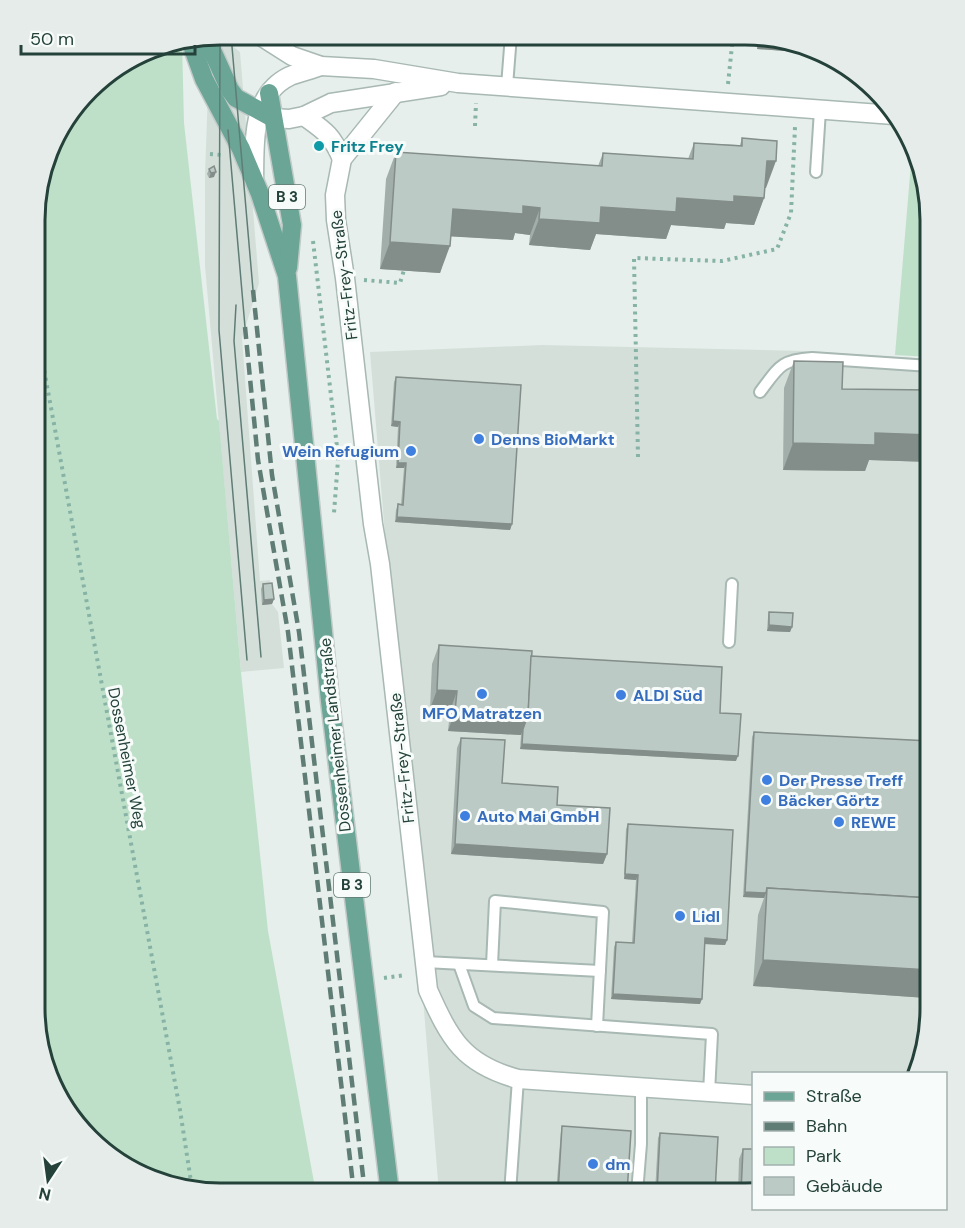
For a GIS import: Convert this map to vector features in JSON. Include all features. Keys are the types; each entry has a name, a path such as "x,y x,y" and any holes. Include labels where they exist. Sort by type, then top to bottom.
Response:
{"main road":[{"path":"210,45 230,90 236,98 266,115"},
{"name":"Dossenheimer Landstraße","path":"193,47 204,79 254,180 288,276"},
{"name":"Dossenheimer Landstraße","path":"266,115 292,225 288,276 330,701 389,1183"}],"street":[{"path":"275,45 292,56 321,66 374,69 458,83 885,114"},
{"name":"Dossenheimer Landstraße","path":"254,180 255,138 266,115 268,93 289,76 321,66"},
{"path":"266,115 289,119 304,116 331,103 458,83"},
{"name":"Fritz-Frey-Straße","path":"396,92 342,159 337,180 335,208 428,990 444,1024 464,1052 493,1072 518,1079 752,1095"},
{"path":"304,116 331,136 342,159"}],"lane":[{"path":"507,86 510,45"},
{"path":"816,172 820,110"},
{"path":"760,392 783,363 793,359 812,358 920,365"},
{"path":"729,642 732,584"},
{"path":"492,966 495,902 603,912 597,1026"},
{"path":"425,962 600,971"},
{"path":"459,964 474,1006 493,1018 712,1034 709,1092"},
{"path":"511,1183 518,1079"},
{"path":"637,1183 641,1088"}],"path":[{"path":"726,103 732,45"},
{"path":"638,456 634,258 722,261 777,249 791,213 796,108"},
{"path":"312,230 337,447 338,467 334,514"},
{"path":"345,278 400,283 404,270"},
{"name":"Dossenheimer Weg","path":"45,375 178,1098 191,1181"}],"shaded area":[{"path":"210,45 231,45 240,52 259,283 242,338 260,581 270,580 272,604 278,612 284,668 241,672 205,266 205,174"},
{"path":"542,345 805,351 920,358 920,1019 917,1042 908,1072 752,1072 752,1183 438,1183 370,352"}],"green space":[{"path":"182,49 184,123 219,421 241,672 268,931 314,1183 209,1183 186,1180 164,1174 123,1154 96,1132 68,1096 58,1075 46,1031 46,197 54,164 63,143 81,113 96,96 132,68 164,54"},
{"path":"911,165 919,197 920,356 895,355"}],"building":[{"path":"742,138 777,141 776,161 767,161 764,198 734,196 734,202 677,198 676,212 601,207 600,223 539,219 540,208 523,206 523,214 453,209 450,246 390,242 396,152 602,166 603,153 693,159 694,143 742,146"},
{"path":"214,166 216,172 211,173 209,169"},
{"path":"794,361 843,362 842,389 920,390 920,435 875,433 875,445 793,443"},
{"path":"396,377 521,385 512,524 397,517 398,504 403,505 406,463 398,463 400,422 393,421"},
{"path":"272,583 274,599 264,600 263,584"},
{"path":"769,612 793,613 792,627 769,625"},
{"path":"439,645 532,651 528,715 455,711 457,691 437,690"},
{"name":"ALDI Süd","path":"531,656 722,667 720,713 741,714 738,756 522,744 523,729 528,715"},
{"name":"REWE","path":"754,732 920,740 920,897 767,888 766,893 745,892"},
{"path":"461,738 505,740 502,783 558,787 557,805 610,808 607,854 455,844"},
{"name":"Lidl","path":"628,824 733,830 727,940 705,938 702,999 613,994 616,942 634,943 638,875 625,874"},
{"path":"767,888 920,897 920,969 763,960"},
{"name":"dm","path":"562,1126 631,1131 628,1183 559,1183"},
{"path":"660,1133 718,1137 716,1183 658,1183"},
{"path":"743,1149 752,1149 752,1183 741,1183"}],"tram line":[{"path":"220,45 219,330 247,660"},
{"path":"232,45 253,290"},
{"path":"228,130 245,327"},
{"path":"236,305 234,341 261,657"}],"railway":[{"path":"253,290 272,475 299,632 364,1183"},
{"path":"245,327 258,460 288,632 353,1183"}],"place":[{"name":"Fritz Frey","path":"319,146"},
{"name":"Denns BioMarkt","path":"479,439"},
{"name":"Wein Refugium","path":"411,451"},
{"name":"MFO Matratzen","path":"482,694"},
{"name":"ALDI Süd","path":"621,695"},
{"name":"Der Presse Treff","path":"767,780"},
{"name":"Bäcker Görtz","path":"766,800"},
{"name":"Auto Mai GmbH","path":"465,816"},
{"name":"REWE","path":"839,822"},
{"name":"Lidl","path":"680,916"},
{"name":"dm","path":"593,1164"}]}
